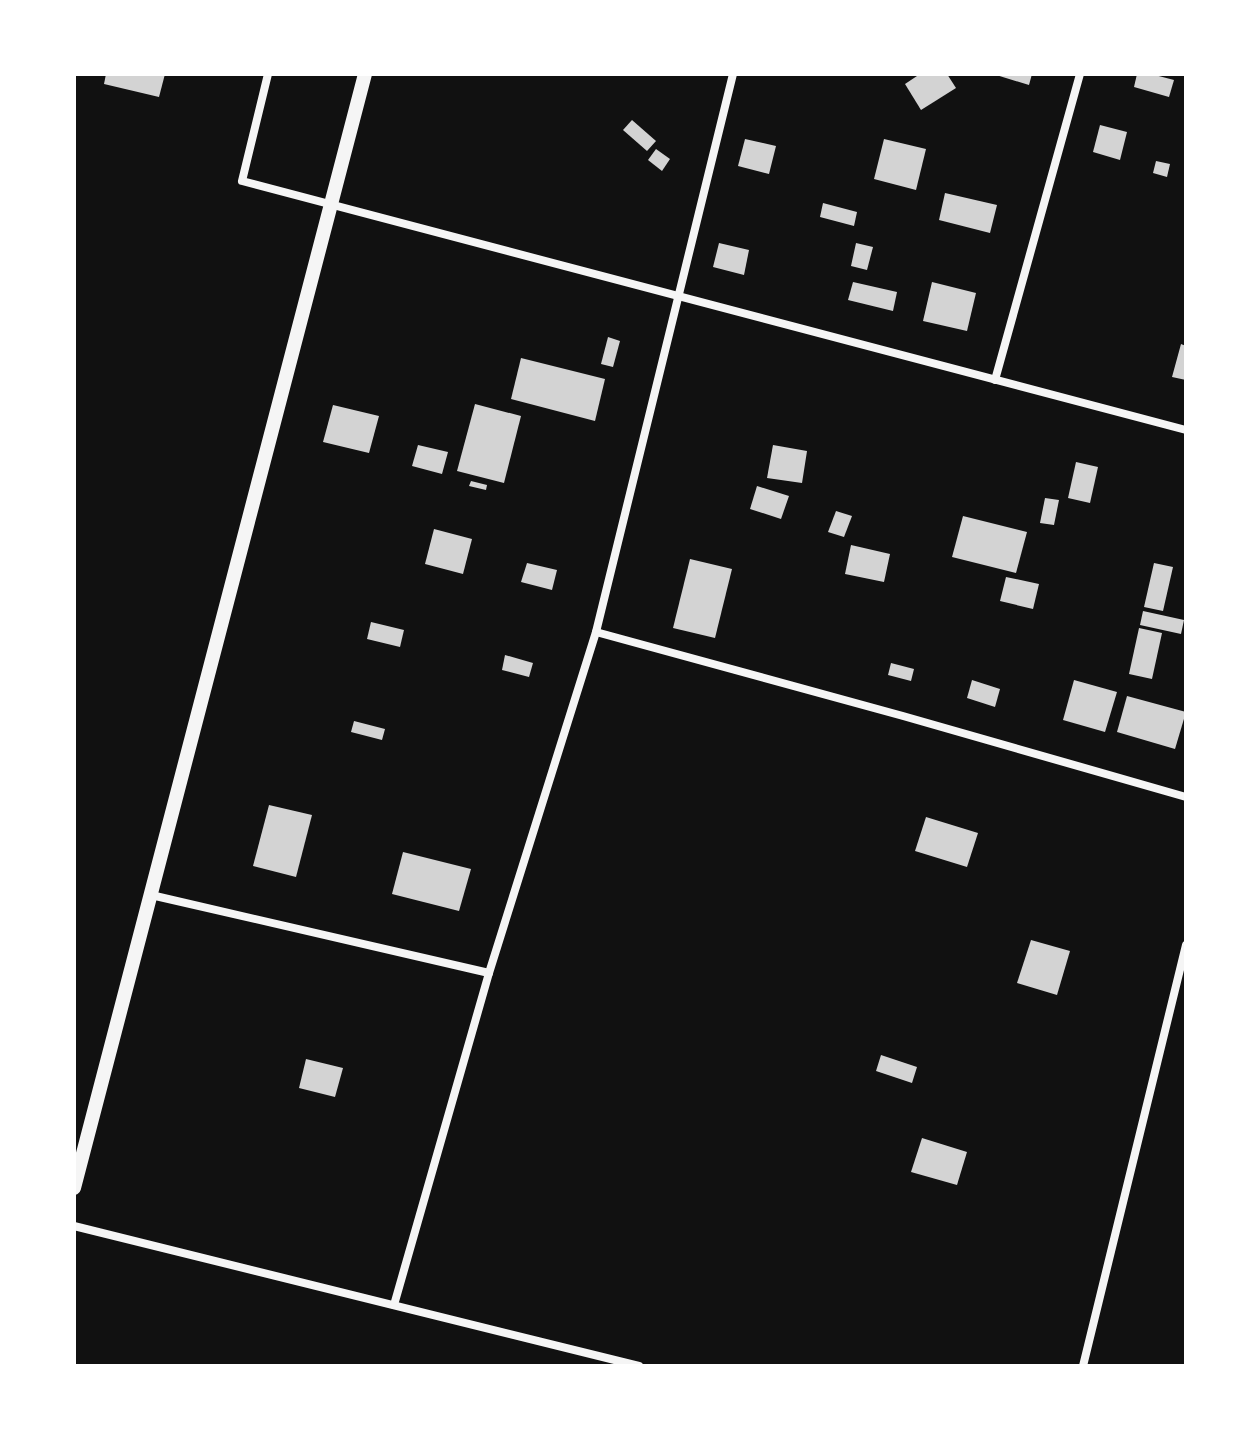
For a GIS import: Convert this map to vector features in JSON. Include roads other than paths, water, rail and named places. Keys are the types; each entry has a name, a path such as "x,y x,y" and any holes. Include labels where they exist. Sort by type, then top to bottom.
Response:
{"street":[{"path":"268,74 242,181 1186,430"},
{"path":"74,1188 365,74"},
{"path":"394,1305 489,973 596,632 733,74"},
{"path":"995,380 1080,74"},
{"path":"596,632 1186,797"},
{"path":"151,895 489,973"},
{"path":"1083,1366 1186,945"},
{"path":"74,1226 639,1366"}]}
